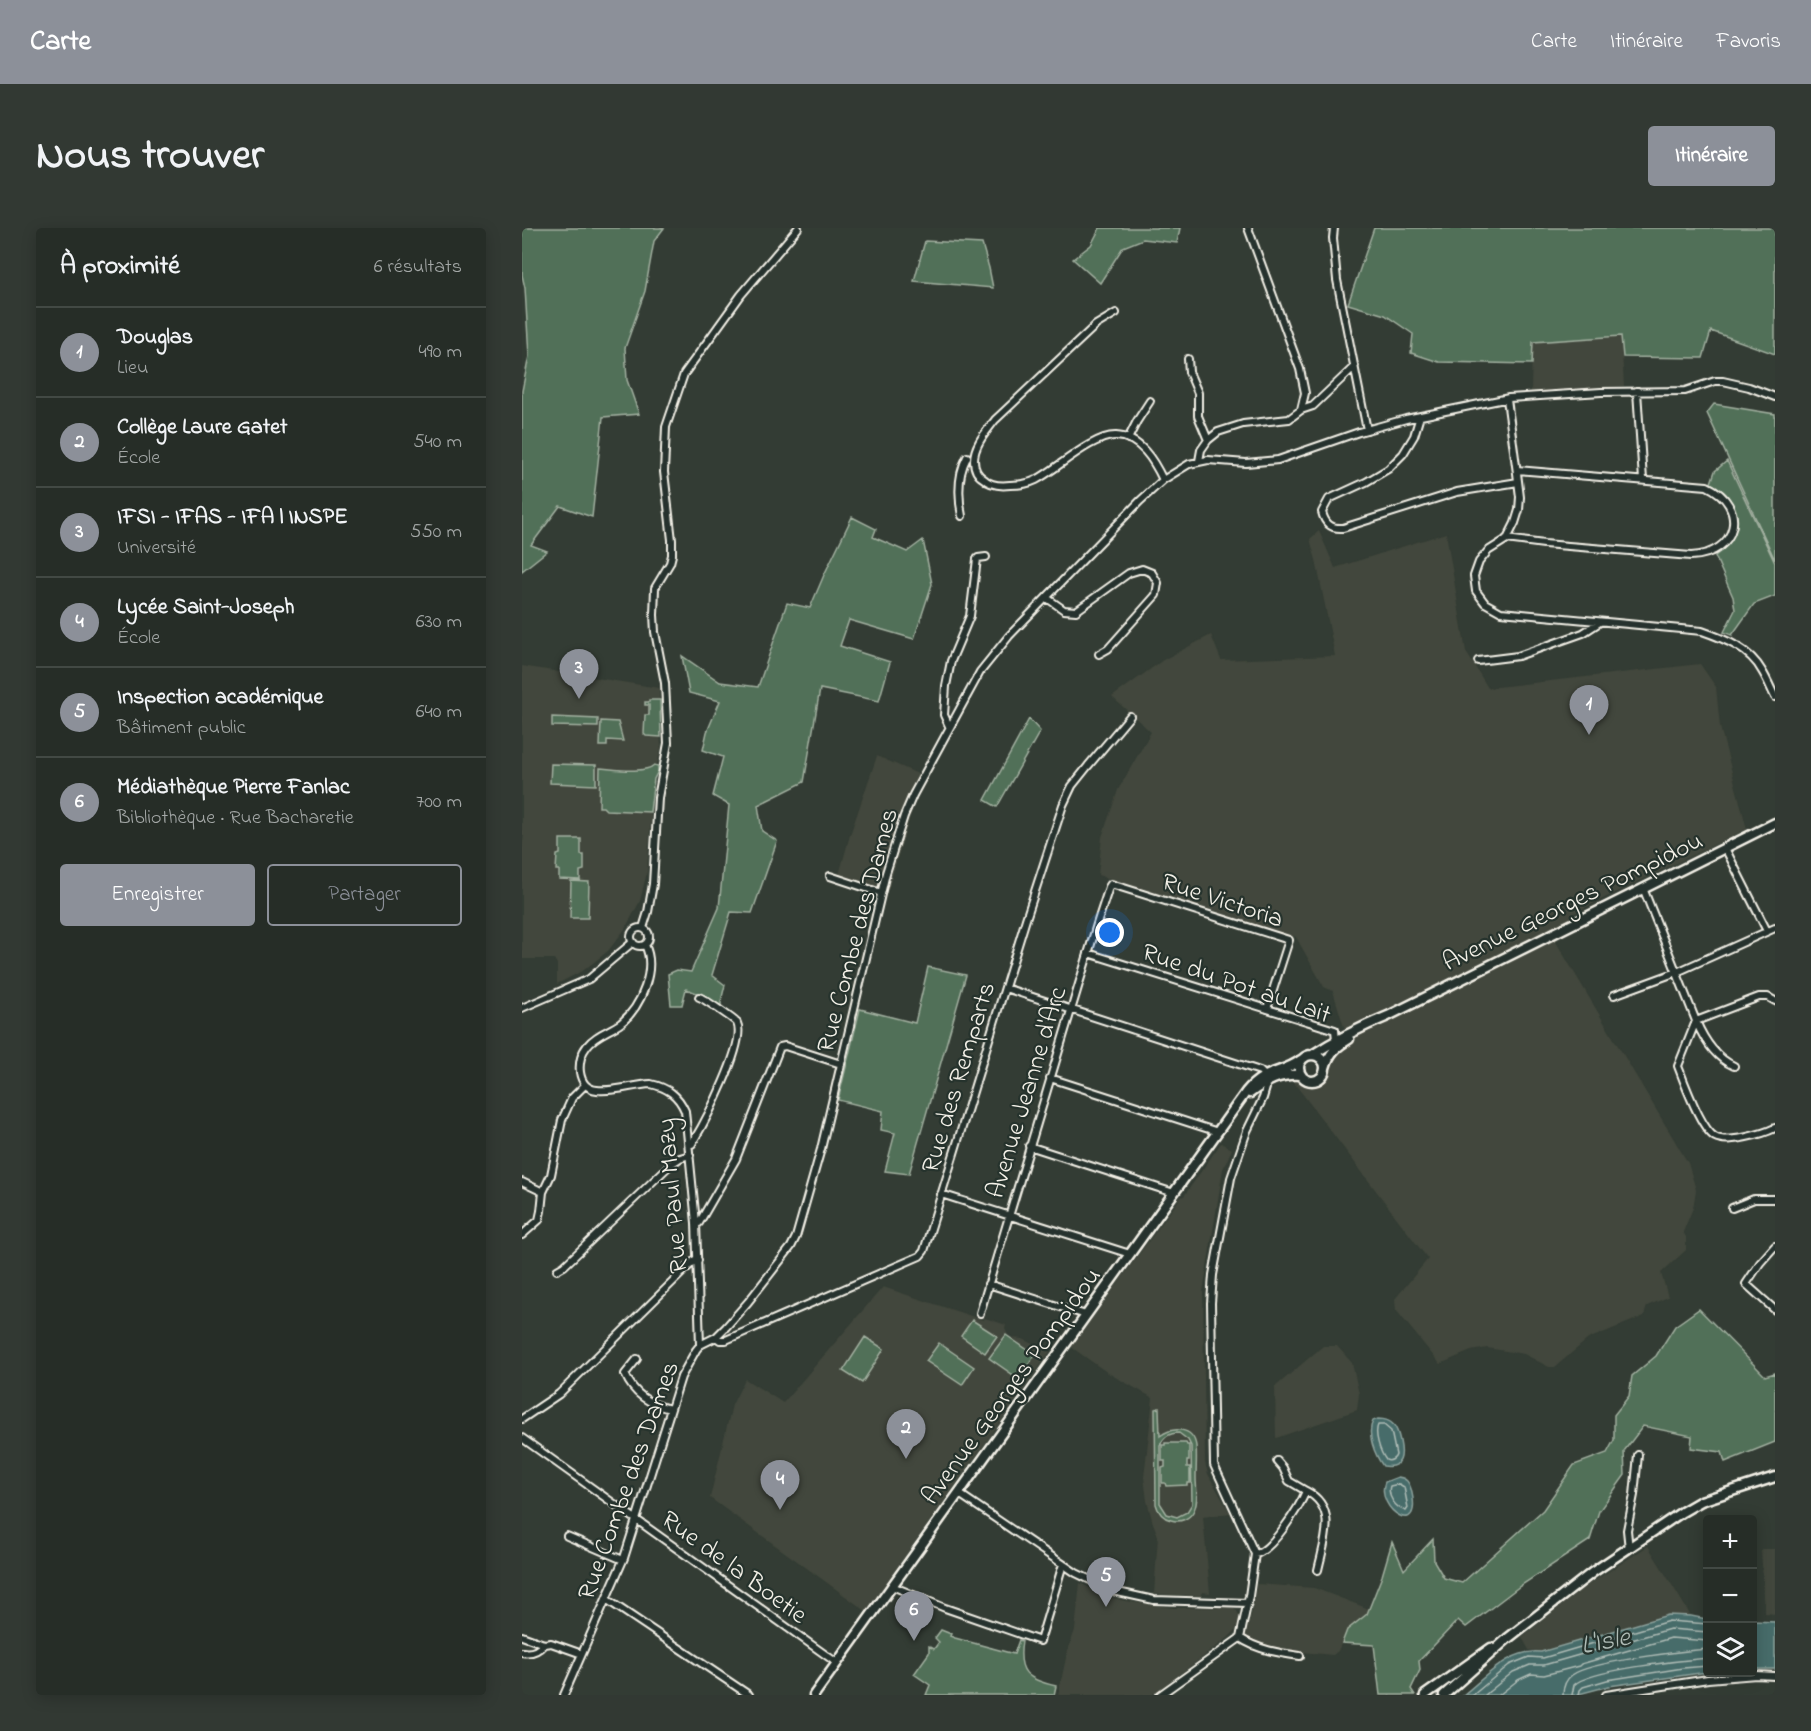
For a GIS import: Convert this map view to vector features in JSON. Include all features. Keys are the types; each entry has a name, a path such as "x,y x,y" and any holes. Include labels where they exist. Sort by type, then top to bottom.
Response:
{"main road":[{"name":"Avenue Georges Pompidou","path":"1312,1055 1366,1024 1388,1016 1775,822"},
{"name":"Avenue Georges Pompidou","path":"1325,1068 1334,1050 1388,1016"},
{"path":"1265,1079 1283,1075 1301,1075 1309,1080 1315,1080 1321,1077 1325,1068 1322,1060 1312,1055 1306,1056 1299,1066 1301,1075"},
{"name":"Avenue Georges Pompidou","path":"819,1694 837,1663 1240,1101 1254,1083 1302,1060"},
{"path":"1427,1693 1506,1639 1593,1572 1682,1512 1701,1501 1775,1477"},
{"path":"1427,1693 1443,1695 1506,1639"},
{"path":"1438,1685 1448,1683 1452,1688"}],"street":[{"path":"643,928 651,902 658,798 668,743 665,683 655,633 654,615 655,588 670,563 672,555 664,472 666,427 684,374 755,278 798,228"},
{"path":"1248,228 1300,369 1305,393 1302,410"},
{"path":"1334,228 1337,280 1367,430"},
{"path":"1116,313 1096,325 995,420 984,434 975,452 975,468 986,482 1006,486 1029,483 1092,443 1107,436 1116,435 1128,438 1139,445 1149,455 1163,480"},
{"path":"1188,358 1189,372 1198,393 1198,416 1208,440"},
{"path":"1199,461 1201,450 1208,440 1224,429 1243,424 1289,419 1313,406 1355,366"},
{"name":"Rue Combe des Dames","path":"564,1695 623,1560 681,1377 700,1345 716,1337 748,1302 791,1247 796,1237 822,1149 881,892 904,816 949,726 980,672 1009,636 1140,501 1180,468 1199,461 1246,463 1278,460 1367,430 1420,416 1506,399 1581,393 1685,391 1715,381 1749,387 1775,397"},
{"path":"1637,391 1643,480"},
{"path":"1506,399 1517,470 1519,510 1506,539 1488,551 1479,562 1474,576 1476,591 1485,603 1501,612 1702,631 1728,640 1746,652 1761,669 1775,697"},
{"path":"1128,438 1150,401"},
{"path":"1420,416 1414,436 1403,454 1388,469 1329,499 1322,512 1329,526 1336,529 1343,528 1457,492 1518,482"},
{"path":"962,516 958,499 959,482 967,457"},
{"path":"1506,539 1691,556 1704,555 1718,549 1727,540 1732,529 1732,515 1727,501 1717,491 1707,486 1517,470"},
{"path":"949,726 944,715 948,672 970,616 976,559 986,557"},
{"path":"1047,598 1064,610 1076,611 1129,573 1142,569 1152,573 1158,583 1156,595 1108,649 1099,654"},
{"path":"1478,661 1518,656 1583,633 1600,621"},
{"name":"Rue des Remparts","path":"716,1337 726,1340 920,1256 924,1251 1038,882 1068,794 1088,765 1131,716"},
{"path":"1725,848 1767,931"},
{"path":"830,876 881,892"},
{"name":"Avenue Jeanne d'Arc","path":"980,1312 1111,884"},
{"name":"Rue Victoria","path":"1111,884 1289,940 1267,1009"},
{"path":"1643,888 1696,1022 1723,1061 1734,1066"},
{"path":"637,928 643,928 649,934 649,940 645,945 639,946 633,942 631,937 637,928"},
{"path":"1614,995 1677,972 1775,928"},
{"path":"522,1008 589,978 633,942"},
{"path":"522,1235 539,1220 543,1192 551,1175 562,1120 572,1098 585,1085 580,1076 580,1058 583,1052 593,1040 626,1018 643,994 648,963 648,952 645,945"},
{"name":"Rue du Pot au Lait","path":"1088,953 1335,1030 1335,1040"},
{"path":"1005,988 1260,1071 1265,1079 1263,1098 1247,1131 1233,1171 1213,1275 1211,1303 1214,1465 1255,1554 1248,1603 1240,1638 1160,1695"},
{"path":"689,1144 692,1144 720,1090 737,1040 738,1027 733,1019 699,997"},
{"path":"1775,1001 1768,997 1760,997 1696,1022 1678,1066 1685,1087 1706,1130 1715,1138 1725,1140 1765,1133 1775,1128"},
{"path":"696,1223 699,1223 736,1159 780,1047 785,1046 841,1064"},
{"path":"1050,1078 1218,1132"},
{"name":"Rue Paul Mazy","path":"585,1085 594,1090 603,1090 651,1084 668,1090 676,1096 686,1111 696,1223 700,1345"},
{"path":"1029,1146 1174,1193"},
{"path":"557,1270 564,1266 671,1164 690,1155"},
{"path":"522,1182 543,1192"},
{"path":"941,1194 1130,1254"},
{"path":"1732,1208 1755,1199 1775,1199"},
{"path":"1775,1246 1746,1284 1775,1310"},
{"path":"522,1419 559,1394 695,1260 698,1260"},
{"path":"988,1284 1086,1315"},
{"path":"637,1359 625,1374 628,1382 644,1399 670,1409"},
{"name":"Rue de la Boetie","path":"522,1438 837,1663"},
{"path":"1629,1549 1626,1530 1634,1495 1638,1455"},
{"path":"1277,1461 1289,1481 1319,1500 1326,1512 1326,1534 1318,1570"},
{"path":"1255,1554 1267,1548 1301,1502 1306,1491"},
{"path":"958,1493 1098,1585 1126,1595 1154,1600 1248,1603"},
{"path":"567,1536 623,1560"},
{"path":"892,1586 945,1608 1040,1641 1064,1564"},
{"path":"606,1599 749,1695"},
{"path":"522,1636 582,1654"},
{"path":"1240,1638 1251,1645 1300,1656"},
{"path":"522,1653 533,1653 544,1644"},
{"path":"1606,1695 1708,1679 1756,1675 1775,1676"}],"shaded area":[{"path":"1621,336 1624,386 1531,392 1532,342"},
{"path":"1319,531 1335,568 1446,533 1466,652 1488,688 1700,664 1716,687 1720,727 1747,829 1574,913 1556,942 1688,1163 1696,1190 1693,1208 1683,1232 1686,1237 1686,1250 1661,1273 1668,1297 1647,1306 1644,1316 1588,1339 1555,1367 1549,1367 1524,1354 1487,1348 1471,1351 1440,1364 1396,1310 1395,1299 1428,1259 1292,1080 1314,1086 1328,1078 1335,1053 1354,1038 1344,1027 1333,991 1324,987 1296,937 1098,875 1102,837 1118,790 1151,732 1112,697 1163,660 1211,635 1221,660 1335,656 1310,539"},
{"path":"522,666 659,688 661,748 654,779 647,872 640,901 625,929 608,951 584,970 557,984 557,964 554,959 522,959 524,835 522,835"},
{"path":"877,756 927,778 914,803 888,890 839,875"},
{"path":"1221,1143 1232,1149 1223,1169 1203,1292 1205,1463 1208,1474 1230,1513 1203,1517 1210,1593 1203,1592 1201,1596 1154,1594 1158,1536 1147,1501 1144,1477 1153,1398 1108,1373 1071,1347"},
{"path":"883,1287 983,1320 985,1318 1006,1325 1005,1329 1012,1338 1023,1339 1050,1352 866,1611 710,1498 732,1405 745,1379 783,1403"},
{"path":"1323,1346 1337,1346 1352,1363 1359,1394 1357,1410 1276,1438 1275,1387"},
{"path":"1648,1546 1691,1616 1668,1615 1541,1652 1529,1650 1522,1637 1583,1588"},
{"path":"1761,1549 1775,1549 1775,1614 1765,1613"},
{"path":"1080,1583 1104,1595 1125,1601 1174,1608 1230,1607 1237,1611 1239,1623 1228,1638 1152,1695 1058,1695 1067,1653 1075,1630"},
{"path":"1257,1584 1314,1588 1369,1609 1367,1614 1347,1630 1338,1651 1333,1655 1281,1650 1254,1644 1246,1635"}],"green space":[{"path":"522,228 664,228 654,241 645,291 625,348 627,380 639,414 603,417 592,517 560,506 531,545 547,551 522,571 522,391 529,356 525,288 522,275"},
{"path":"1100,228 1180,228 1177,243 1143,239 1123,247 1100,283 1073,259 1091,245"},
{"path":"1374,228 1775,228 1775,354 1711,331 1703,358 1623,357 1621,336 1533,342 1532,364 1439,362 1411,353 1413,334 1385,315 1348,304"},
{"path":"925,241 982,244 993,288 914,281"},
{"path":"1714,404 1775,414 1775,560 1707,413"},
{"path":"1727,461 1775,563 1775,596 1754,604 1732,635 1724,632 1735,610 1733,597 1715,556 1727,544 1731,536 1734,510 1726,494 1711,483 1715,471"},
{"path":"852,517 876,529 873,537 907,552 923,540 932,584 914,639 849,620 840,646 890,662 879,701 820,689 804,782 758,805 762,831 777,841 752,913 731,912 712,975 725,985 721,1010 705,996 686,989 682,1005 671,1005 668,974 677,970 691,972 719,908 729,805 713,796 723,757 703,750 707,732 720,701 689,693 682,656 720,682 758,687 787,603 810,608"},
{"path":"660,700 661,737 644,734 645,715 649,715 649,705 645,705 645,702"},
{"path":"552,717 598,719 598,727 552,726"},
{"path":"1029,719 1040,731 997,807 985,800"},
{"path":"601,721 618,722 623,741 607,740 607,746 600,746"},
{"path":"551,764 596,765 596,785 550,783"},
{"path":"658,766 658,771 654,779 650,812 606,810 599,807 600,768 637,770"},
{"path":"560,839 581,839 584,870 580,871 580,880 559,879 559,870 556,870 557,855 560,854"},
{"path":"571,881 589,882 588,918 570,918"},
{"path":"928,967 966,975 909,1174 885,1171 895,1133 881,1130 883,1111 838,1100 860,1009 915,1023"},
{"path":"1699,1309 1765,1376 1775,1373 1775,1442 1725,1462 1722,1452 1691,1448 1692,1436 1643,1426 1624,1451 1625,1475 1599,1511 1590,1540 1520,1586 1466,1627 1458,1620 1419,1661 1420,1670 1411,1689 1415,1695 1380,1695 1374,1645 1342,1643 1347,1630 1367,1614 1392,1542 1404,1570 1433,1539 1434,1561 1444,1578 1462,1583 1543,1510 1574,1465 1607,1453 1614,1440 1614,1415 1629,1396 1632,1376 1656,1356 1675,1326"},
{"path":"972,1320 997,1336 985,1353 961,1336"},
{"path":"1006,1335 1035,1355 1019,1379 989,1358"},
{"path":"865,1337 884,1349 862,1383 843,1371"},
{"path":"939,1343 974,1367 962,1385 926,1361"},
{"path":"1159,1408 1160,1436 1170,1431 1181,1430 1191,1435 1196,1446 1196,1503 1190,1516 1181,1521 1166,1518 1156,1504 1155,1409","holes":["1179,1433 1188,1440 1191,1446 1192,1504 1187,1512 1177,1517 1167,1514 1160,1503 1160,1446 1167,1436 1173,1434"]},
{"path":"1165,1443 1189,1445 1187,1467 1190,1467 1190,1483 1187,1485 1166,1486 1162,1483 1162,1468 1165,1467 1165,1461 1162,1461 1162,1445"},
{"path":"941,1630 955,1638 1014,1654 1019,1640 1022,1641 1021,1661 1026,1673 1038,1681 1056,1686 1054,1695 926,1695 930,1685 914,1674 929,1653 929,1646 934,1649 939,1642 935,1638"}],"water":[{"path":"1378,1419 1391,1422 1397,1432 1401,1456 1395,1465 1383,1466 1374,1450 1370,1432 1373,1421"},
{"path":"1398,1477 1407,1481 1411,1489 1413,1505 1411,1514 1406,1517 1399,1516 1392,1510 1386,1502 1384,1492 1385,1482"},
{"name":"L'Isle","path":"1668,1615 1703,1618 1703,1673 1609,1686 1575,1695 1463,1695 1509,1659 1519,1654 1541,1652"},
{"path":"1757,1621 1775,1622 1775,1669 1757,1669"}],"place":[{"name":"IFSI - IFAS - IFA | INSPE","path":"579,699"},
{"name":"Douglas","path":"1589,735"},
{"name":"Collège Laure Gatet","path":"906,1459"},
{"name":"Lycée Saint-Joseph","path":"780,1510"},
{"name":"Inspection académique","path":"1106,1607"},
{"name":"Médiathèque Pierre Fanlac","path":"914,1641"}]}
